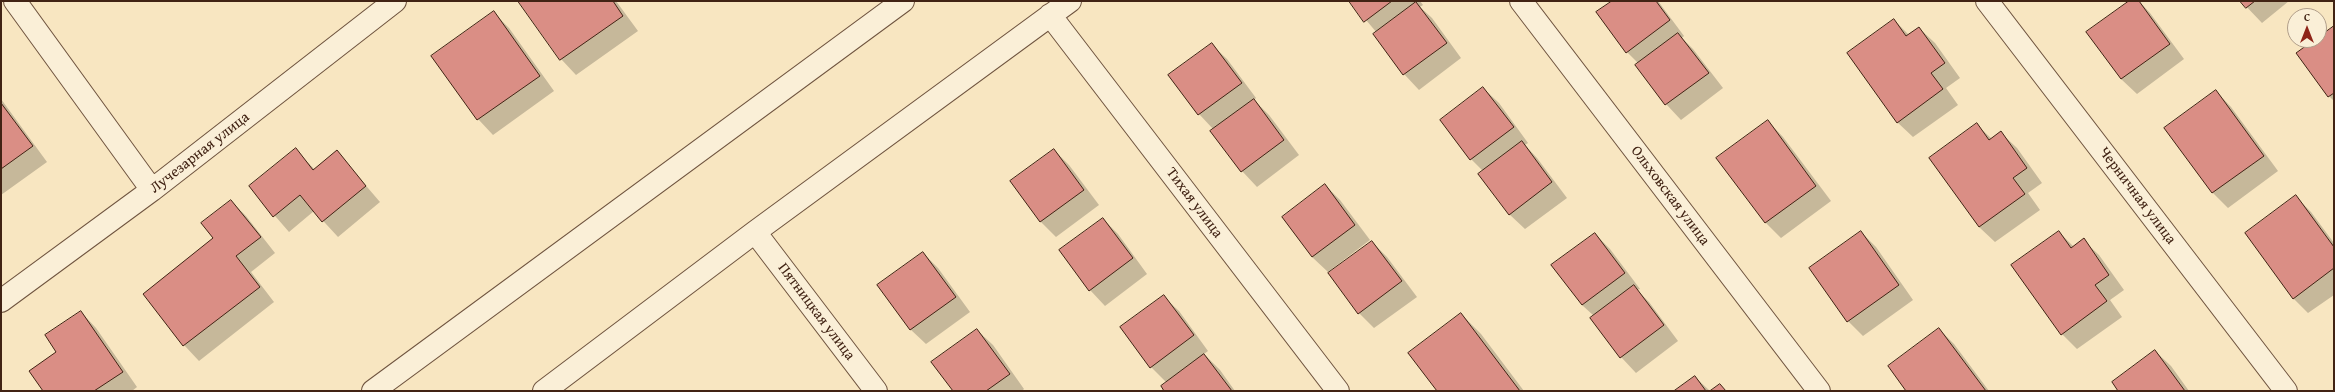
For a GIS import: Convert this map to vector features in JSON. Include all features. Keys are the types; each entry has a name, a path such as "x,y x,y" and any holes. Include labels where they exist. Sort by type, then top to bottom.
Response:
{"street":[{"path":"15,1 152,190"},
{"name":"Лучезарная улица","path":"1,301 152,190 395,1"},
{"path":"373,391 903,1"},
{"path":"544,391 755,232 1070,1"},
{"name":"Ольховская улица","path":"1521,1 1819,391"},
{"name":"Черничная улица","path":"1987,1 2286,391"},
{"name":"Тихая улица","path":"1050,15 1338,391"},
{"name":"Пятницкая улица","path":"755,232 876,391"}],"building":[{"path":"518,1 613,1 623,16 560,60"},
{"path":"1349,1 1392,1 1364,22"},
{"path":"1612,1 1656,1 1670,20 1626,53 1596,12"},
{"path":"2129,1 2139,1 2170,44 2121,79 2086,32"},
{"path":"2240,1 2255,1 2246,8"},
{"path":"1416,2 1447,43 1403,75 1373,34"},
{"path":"494,11 540,76 477,120 431,56"},
{"path":"1894,19 1906,36 1919,27 1945,63 1931,73 1943,89 1897,123 1847,53"},
{"path":"2334,26 2334,93 2328,97 2296,53 2303,48 2327,48 2327,31"},
{"path":"1678,33 1709,73 1665,105 1635,65"},
{"path":"1212,43 1242,83 1198,115 1168,75"},
{"path":"1483,87 1514,127 1470,160 1440,120"},
{"path":"2216,90 2264,156 2212,193 2164,128"},
{"path":"1254,99 1284,140 1241,172 1210,131"},
{"path":"1,103 33,146 1,169"},
{"path":"1768,120 1816,186 1765,223 1716,158"},
{"path":"1977,123 1989,140 2001,131 2027,168 2013,178 2025,194 1979,227 1929,158"},
{"path":"1522,141 1552,182 1509,215 1478,174"},
{"path":"296,148 313,170 337,150 366,186 322,222 300,195 273,217 249,186"},
{"path":"1054,149 1084,190 1040,222 1010,181"},
{"path":"1325,184 1355,225 1312,257 1282,217"},
{"path":"2296,195 2334,247 2334,268 2293,299 2245,233"},
{"path":"231,200 261,237 236,256 260,287 183,346 143,294 213,238 201,223"},
{"path":"1103,218 1133,258 1089,291 1059,250"},
{"path":"1861,231 1899,285 1847,322 1809,268"},
{"path":"2059,231 2071,248 2084,238 2109,275 2095,285 2107,301 2061,335 2011,265"},
{"path":"1595,233 1625,273 1582,305 1551,265"},
{"path":"1372,241 1402,281 1358,314 1328,273"},
{"path":"923,252 956,297 910,330 877,285"},
{"path":"1634,285 1664,325 1620,358 1590,318"},
{"path":"1164,295 1194,335 1150,368 1120,327"},
{"path":"81,311 123,372 94,391 43,391 29,371 56,352 45,335"},
{"path":"1461,313 1520,391 1437,391 1408,353"},
{"path":"1939,328 1986,391 1906,391 1888,366"},
{"path":"977,329 1010,374 986,391 953,391 931,362"},
{"path":"2155,350 2185,391 2118,391 2112,382"},
{"path":"1204,354 1232,391 1164,391 1161,386"},
{"path":"1695,376 1706,391 1674,391"},
{"path":"1720,384 1726,391 1710,391"}]}
